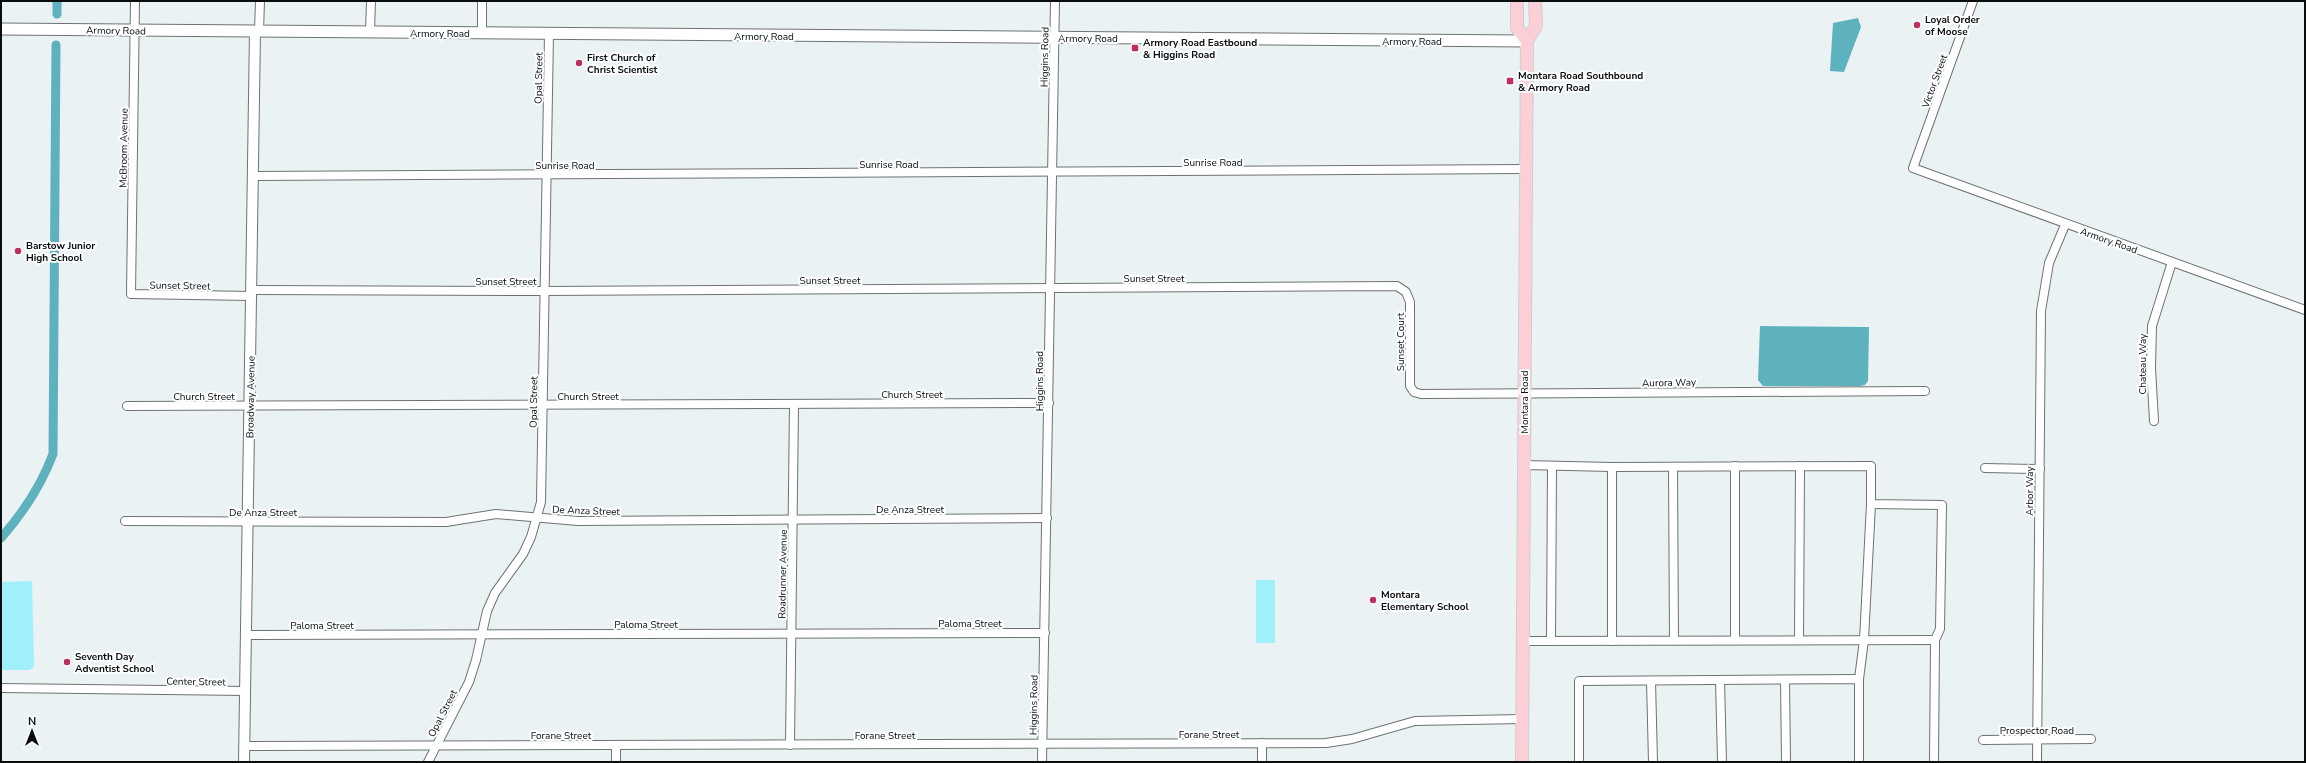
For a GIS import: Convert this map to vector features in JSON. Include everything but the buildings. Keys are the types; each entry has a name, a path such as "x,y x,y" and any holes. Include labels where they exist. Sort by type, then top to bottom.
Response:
{"main road":[{"path":"1517,1 1517,28 1527,41"},
{"name":"Montara Road","path":"1522,762 1527,41 1536,26 1535,1"},
{"name":"Armory Road","path":"1,29 1527,41"}],"street":[{"name":"McBroom Avenue","path":"131,294 135,1"},
{"name":"Broadway Avenue","path":"244,762 247,635 247,522 257,31 260,1"},
{"path":"370,1 370,32"},
{"path":"482,1 482,33"},
{"name":"Higgins Road","path":"1042,762 1055,1"},
{"name":"Victor Street","path":"1913,168 1973,1"},
{"name":"Opal Street","path":"428,762 469,682 487,611 495,593 523,554 536,518 542,484 549,34"},
{"name":"Armory Road","path":"1913,168 2066,225 2305,310"},
{"name":"Sunrise Road","path":"254,176 1052,173 1525,169"},
{"name":"Arbor Way","path":"2037,762 2041,311 2049,263 2066,225"},
{"name":"Chateau Way","path":"2154,421 2151,362 2152,326 2172,262"},
{"name":"Sunset Street","path":"131,294 1397,286 1406,292"},
{"name":"Sunset Court","path":"1406,292 1410,302 1410,386 1414,392"},
{"name":"Aurora Way","path":"1414,392 1421,394 1925,391"},
{"name":"Roadrunner Avenue","path":"790,745 794,404"},
{"name":"Church Street","path":"127,406 1049,404"},
{"path":"1523,465 1612,467 1871,466 1864,640 1859,679 1859,762"},
{"path":"1552,466 1552,641"},
{"path":"1735,466 1735,640"},
{"path":"1799,640 1800,466"},
{"path":"1612,467 1612,641"},
{"path":"1673,467 1674,640"},
{"path":"1985,468 2040,468"},
{"path":"1870,504 1942,505 1940,629 1935,640 1934,762"},
{"name":"De Anza Street","path":"125,521 446,522 496,514 578,521 1047,518"},
{"name":"Paloma Street","path":"247,635 1045,633"},
{"path":"1522,641 1935,640"},
{"path":"1579,762 1579,681 1859,679"},
{"path":"1651,680 1653,762"},
{"path":"1720,680 1722,762"},
{"path":"1785,680 1786,762"},
{"name":"Center Street","path":"1,688 246,691"},
{"name":"Forane Street","path":"245,746 1042,745 1326,743 1346,740 1415,721 1522,719"},
{"name":"Prospector Road","path":"1983,740 2091,739"},
{"path":"1262,743 1262,762"},
{"path":"616,745 616,762"}],"shaded area":[{"path":"1858,18 1861,27 1844,72 1830,71 1833,23"},
{"path":"1760,326 1869,327 1868,381 1865,385 1860,386 1763,386 1758,380"},
{"path":"1256,580 1275,580 1275,643 1256,643"},
{"path":"32,581 34,667 29,670 1,670 1,582"}],"waterway":[{"path":"57,1 57,14"},
{"path":"1,538 31,499 53,454 56,45"}],"place":[{"name":"Loyal Order of Moose","path":"1917,25"},
{"name":"Armory Road Eastbound & Higgins Road","path":"1135,48"},
{"name":"First Church of Christ Scientist","path":"579,63"},
{"name":"Montara Road Southbound & Armory Road","path":"1510,81"},
{"name":"Barstow Junior High School","path":"18,251"},
{"name":"Montara Elementary School","path":"1373,600"},
{"name":"Seventh Day Adventist School","path":"67,662"}]}
